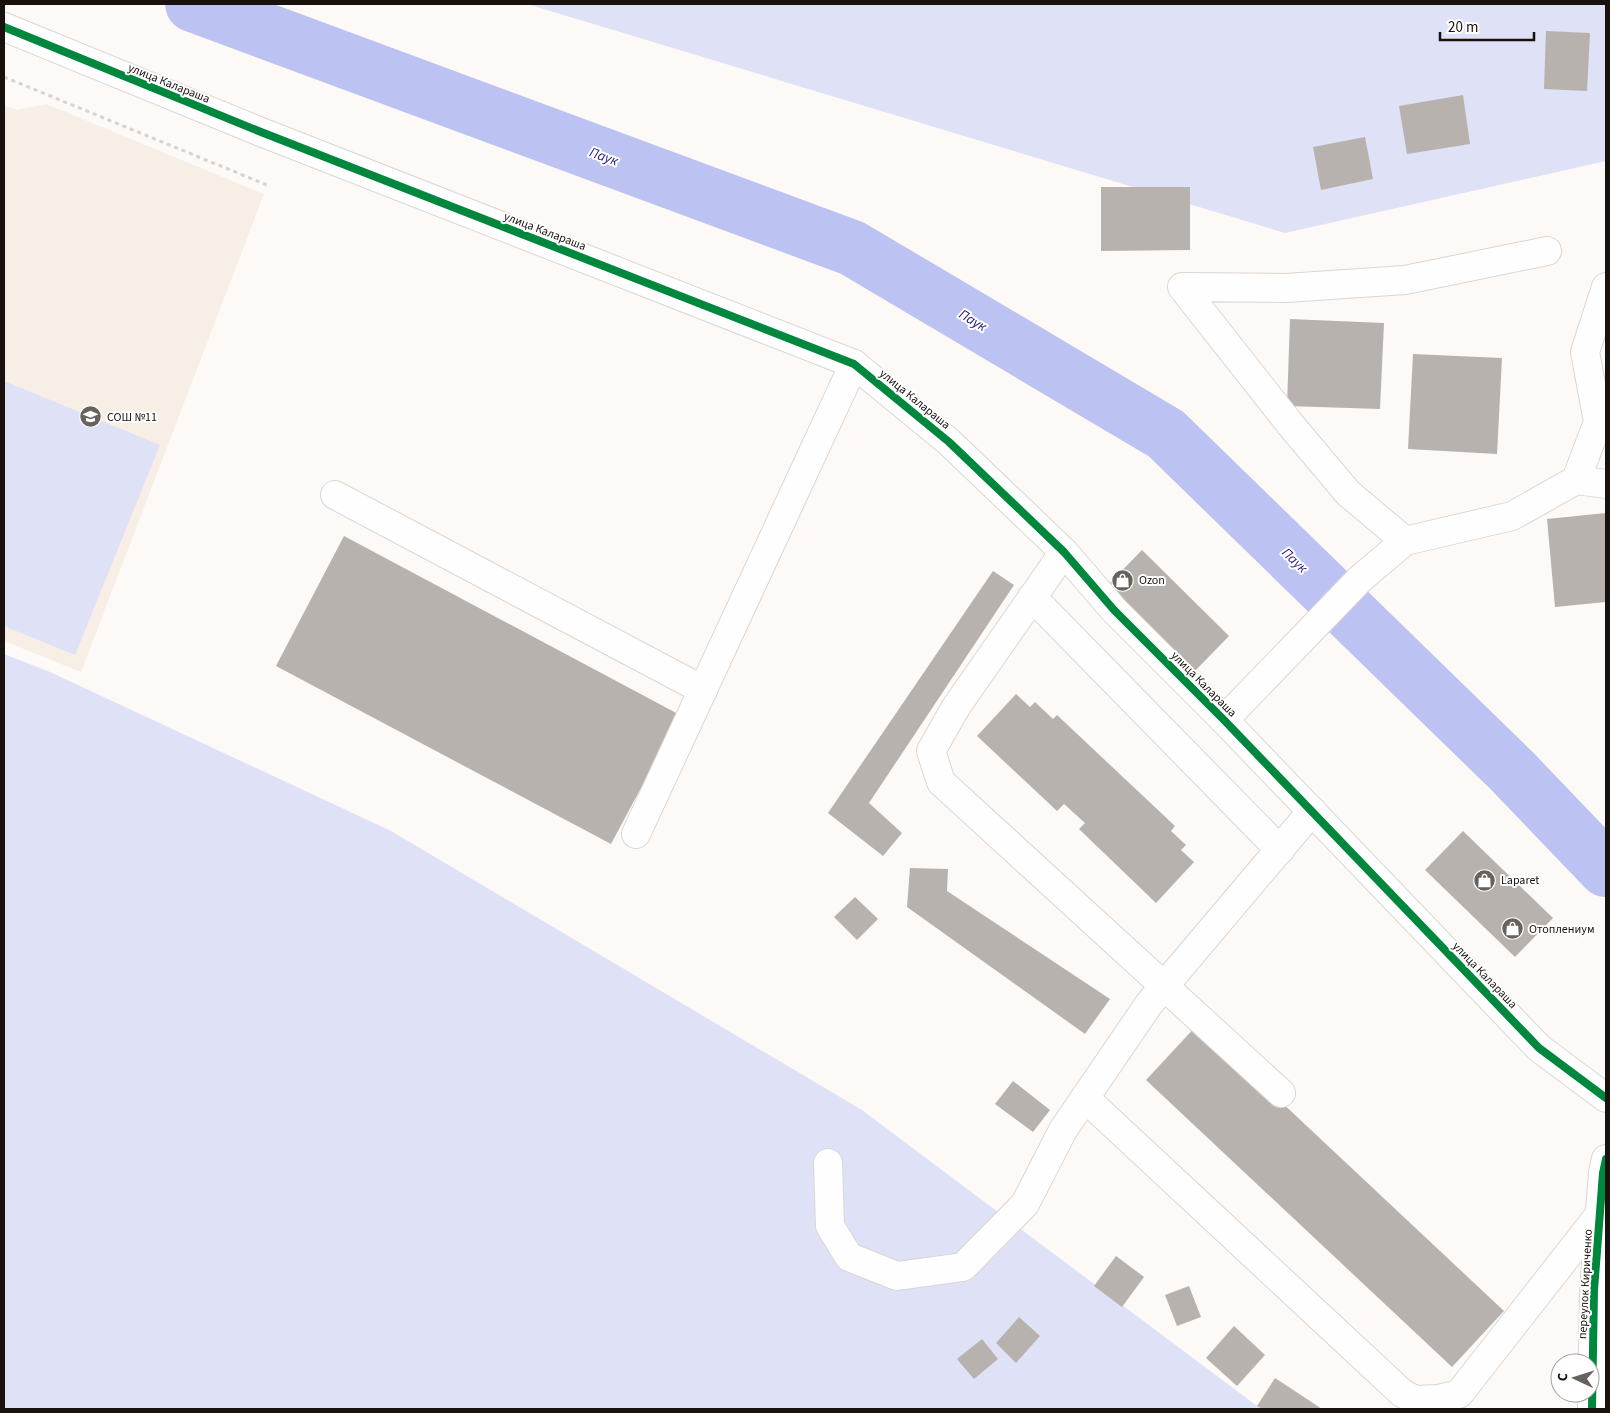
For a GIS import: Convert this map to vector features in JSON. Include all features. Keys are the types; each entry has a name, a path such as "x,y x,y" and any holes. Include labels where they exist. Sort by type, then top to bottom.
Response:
{"street":[{"name":"улица Калараша","path":"4,27 261,132 854,364 949,442 1064,552 1114,610 1224,720 1539,1048 1606,1098"},
{"path":"1405,541 1348,493 1290,424 1182,287 1286,288 1405,280 1547,251"},
{"path":"1576,480 1598,422 1585,352 1606,287"},
{"path":"636,834 854,364"},
{"path":"1224,720 1360,579 1405,541 1512,516 1576,480 1606,484"},
{"path":"335,495 703,690"},
{"path":"1064,552 956,707 932,751 941,782 1281,1093"},
{"path":"1032,597 1280,850"},
{"path":"828,1163 830,1226 849,1257 897,1276 962,1267 1025,1204 1063,1130 1149,1004 1312,812"},
{"path":"1085,1098 1402,1393 1416,1400 1438,1399 1460,1394 1600,1214"},
{"name":"переулок Кириченко","path":"1592,1409 1594,1290 1603,1173 1606,1159"}],"path":[{"path":"4,77 267,185"}],"shaded area":[{"path":"527,4 1606,4 1606,161 1285,233"},
{"name":"СОШ №11","path":"46,104 264,194 81,672 4,641 4,105 17,110"},
{"path":"4,381 160,445 75,655 4,626"},
{"path":"4,654 50,672 391,831 862,1110 1261,1409 4,1409"}],"building":[{"path":"1546,31 1590,33 1587,91 1544,89"},
{"path":"1463,95 1470,144 1407,154 1399,106"},
{"path":"1365,137 1373,179 1321,190 1313,147"},
{"path":"1101,187 1190,187 1190,250 1101,251"},
{"path":"1290,319 1384,323 1380,409 1287,406"},
{"path":"1413,354 1502,358 1497,454 1408,449"},
{"path":"1606,513 1606,602 1555,607 1547,519"},
{"path":"344,536 680,715 611,844 276,666"},
{"path":"1142,550 1229,636 1193,673 1106,587"},
{"path":"993,571 1014,585 869,803 902,833 883,856 828,813"},
{"path":"1016,694 1030,707 1035,702 1053,719 1057,715 1175,826 1171,831 1186,845 1181,850 1194,862 1156,903 1079,829 1085,823 1064,804 1057,811 977,736"},
{"path":"1463,831 1553,918 1515,957 1425,870"},
{"path":"910,868 948,869 947,891 1110,999 1085,1034 907,907"},
{"path":"855,897 878,919 857,940 834,917"},
{"path":"1198,1024 1504,1311 1452,1367 1146,1080"},
{"path":"1013,1081 1050,1110 1033,1132 995,1104"},
{"path":"1116,1256 1144,1277 1122,1307 1094,1286"},
{"path":"1189,1286 1201,1317 1177,1326 1165,1295"},
{"path":"1019,1317 1040,1336 1016,1363 996,1343"},
{"path":"1234,1326 1265,1355 1237,1386 1206,1358"},
{"path":"982,1339 998,1359 974,1379 957,1359"},
{"path":"1275,1378 1322,1409 1262,1409 1257,1406"}],"waterway":[{"name":"Паук","path":"193,4 852,248 1166,434 1513,772 1606,869"}],"cycle path":[{"path":"4,27 261,132 854,364 949,442 1064,552 1114,610 1224,720 1539,1048 1606,1098"},
{"path":"1592,1409 1594,1290 1603,1173 1606,1159"}],"place":[{"name":"СОШ №11","path":"91,417"},
{"name":"Ozon","path":"1123,580"},
{"name":"Laparet","path":"1485,880"},
{"name":"Отоплениум","path":"1513,929"}]}
